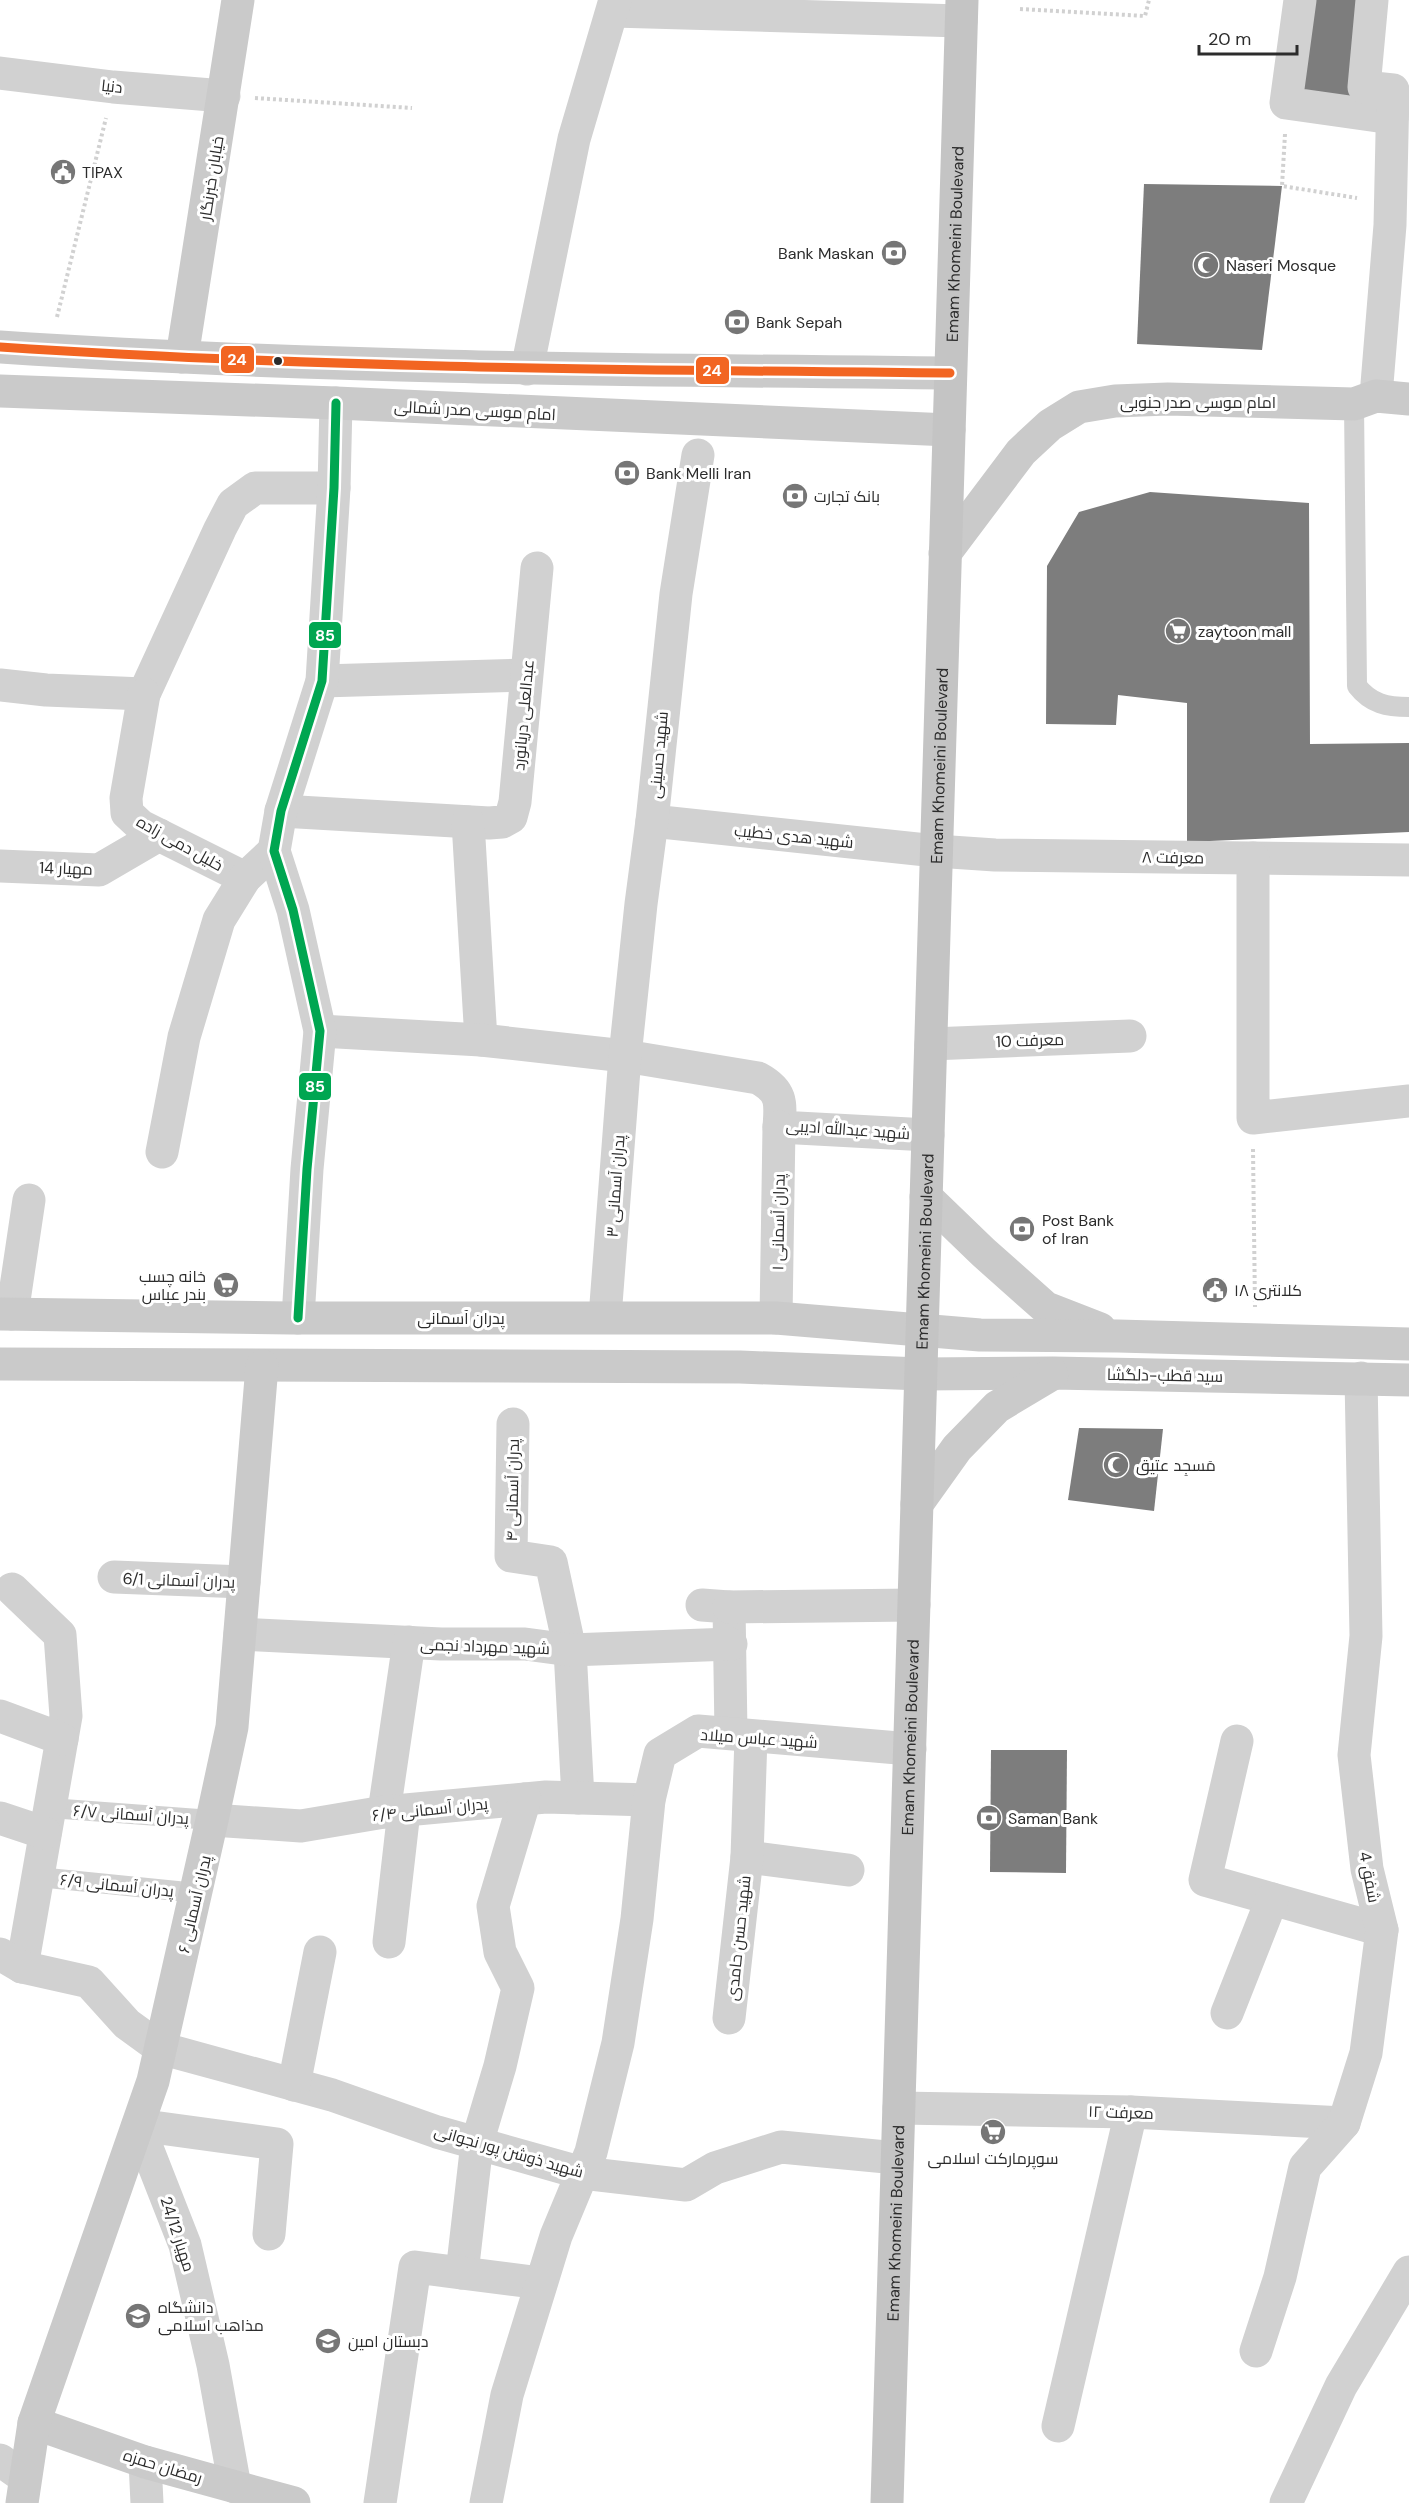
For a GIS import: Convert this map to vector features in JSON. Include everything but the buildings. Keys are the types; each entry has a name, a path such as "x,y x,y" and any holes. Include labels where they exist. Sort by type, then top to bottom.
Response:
{"main road":[{"name":"خیابان خبرنگار","path":"182,357 238,0"},
{"name":"Emam Khomeini Boulevard","path":"887,2503 962,10"},
{"path":"0,346 182,357 527,369 950,373"},
{"name":"امام موسی صدر شمالی","path":"0,391 336,403 949,430"},
{"name":"امام موسی صدر جنوبی","path":"945,553 1021,452 1050,425 1079,407 1115,401 1168,399 1409,399"},
{"path":"926,1197 1046,1308 1118,1336"},
{"name":"پدران آسمانی","path":"6,1314 298,1318 776,1318 922,1330"},
{"path":"922,1330 981,1335 1118,1336 1409,1344"},
{"path":"0,1364 740,1367 921,1374"},
{"name":"پدران آسمانی ۶","path":"15,2480 153,2081 197,1893 232,1727 262,1366"},
{"path":"917,1504 957,1448 997,1407 1053,1373"},
{"name":"سید قطب-دلگشا","path":"921,1374 1053,1373 1409,1380"},
{"name":"رمضان حمزه","path":"34,2423 145,2462 294,2503"}],"street":[{"path":"1300,0 1286,103 1392,118"},
{"path":"1365,400 1390,225 1393,90 1364,87 1372,0"},
{"path":"527,369 574,139 614,6 962,10"},
{"name":"دنیا","path":"0,73 114,87 224,96"},
{"path":"298,1318 307,1169 320,1031 293,910 274,851 281,811 322,681 334,488 336,403"},
{"name":"شهید حسینی","path":"625,1056 676,594 698,455"},
{"path":"0,685 144,694 220,529 234,504 255,488 334,488"},
{"name":"عبدالعلی دریانورد","path":"281,811 468,822 502,822 511,817 515,802 537,568"},
{"path":"322,681 526,675"},
{"name":"خلیل دمی زاده","path":"144,694 126,798 127,813 141,826 245,878"},
{"name":"شهید هدی خطیب","path":"652,821 936,851"},
{"path":"468,822 481,1040"},
{"name":"مهیار 14","path":"0,866 99,870 159,835"},
{"path":"162,1152 184,1037 219,920 245,878 274,851"},
{"name":"معرفت ۸","path":"936,851 995,855 1409,860"},
{"path":"1253,858 1253,1118 1409,1101"},
{"path":"320,1031 481,1040 625,1056"},
{"name":"معرفت 10","path":"931,1044 1130,1036"},
{"name":"شهید عبدالله ادیبی","path":"625,1056 759,1078 770,1084 778,1093 781,1109 779,1127 928,1135"},
{"name":"پدران آسمانی ۳","path":"605,1317 625,1056"},
{"name":"پدران آسمانی ۱","path":"776,1318 779,1127"},
{"path":"6,1314 30,1200"},
{"name":"شفق 4","path":"1256,2351 1280,2277 1305,2167 1344,2123 1366,2054 1382,1930 1366,1869 1354,1755 1366,1636 1361,1378"},
{"name":"پدران آسمانی ۴","path":"513,1424 511,1556 551,1562 570,1650"},
{"name":"پدران آسمانی 6/1","path":"114,1577 244,1582"},
{"path":"12,1589 60,1635 66,1716 38,1877 11,1961 89,1982 127,2024 160,2048"},
{"name":"شهید حسن حامدی","path":"729,2018 747,1857 741,1735 731,1644 716,1606 914,1605"},
{"name":"شهید مهرداد نجمی","path":"240,1634 410,1642 525,1644 570,1650 731,1644"},
{"path":"389,1942 394,1811 410,1642"},
{"path":"570,1650 578,1798"},
{"path":"0,1716 62,1738"},
{"name":"شهید عباس میلاد","path":"486,2503 507,2395 556,2236 591,2152 618,2043 637,1919 649,1800 660,1754 698,1731 910,1749"},
{"path":"1237,1741 1205,1881 1382,1930"},
{"path":"462,2273 477,2143 500,2066 518,1988 500,1952 493,1906 525,1799"},
{"name":"پدران آسمانی ۶/۴","path":"212,1820 301,1826 394,1811 525,1799 649,1800"},
{"path":"0,1818 48,1820"},
{"name":"شهید حسن حامدی","path":"747,1857 848,1870"},
{"path":"1227,2013 1272,1899"},
{"path":"294,2085 320,1952"},
{"name":"شهید ذوشن پور نجوانی","path":"160,2048 332,2095 437,2132 582,2173 686,2185 716,2168 781,2147 897,2158"},
{"name":"معرفت ۱۲","path":"899,2108 1131,2112 1344,2123"},
{"path":"1058,2426 1131,2112"},
{"path":"138,2125 277,2144 269,2234"},
{"name":"مهیار 24/12","path":"138,2125 184,2245 213,2365 235,2487"},
{"path":"380,2503 415,2267 541,2283"},
{"path":"1290,2503 1341,2386 1409,2272"},
{"path":"145,2462 147,2503"}],"lane":[{"path":"1365,400 1357,686 1364,695 1379,705 1409,707"},
{"name":"پدران آسمانی ۶/۷","path":"48,1820 212,1820"},
{"name":"پدران آسمانی ۶/۹","path":"38,1877 197,1893"}],"path":[{"path":"1020,9 1144,16 1149,0"},
{"path":"49,350 114,87"},
{"path":"224,96 412,108"},
{"path":"1253,1118 1255,1340"}],"transit line":[{"name":"24","path":"0,347 356,364 950,373"},
{"name":"85","path":"298,1318 307,1169 320,1031 293,910 274,851 281,811 322,681 334,488 336,403"}],"place":[{"name":"TIPAX","path":"63,172"},
{"name":"Bank Maskan","path":"894,253"},
{"name":"Naseri Mosque","path":"1206,265"},
{"name":"Bank Sepah","path":"737,322"},
{"name":"Bank Melli Iran","path":"627,473"},
{"name":"بانک تجارت","path":"795,496"},
{"name":"zaytoon mall","path":"1178,631"},
{"name":"Post Bank of Iran","path":"1022,1229"},
{"name":"خانه چسب بندر عباس","path":"226,1285"},
{"name":"کلانتری ۱۸","path":"1215,1290"},
{"name":"مَسجِد عتیق","path":"1116,1465"},
{"name":"Saman Bank","path":"989,1818"},
{"name":"سوپرمارکت اسلامی","path":"993,2132"},
{"name":"دانشگاه مذاهب اسلامی","path":"138,2316"},
{"name":"دبستان امین","path":"328,2341"}]}
